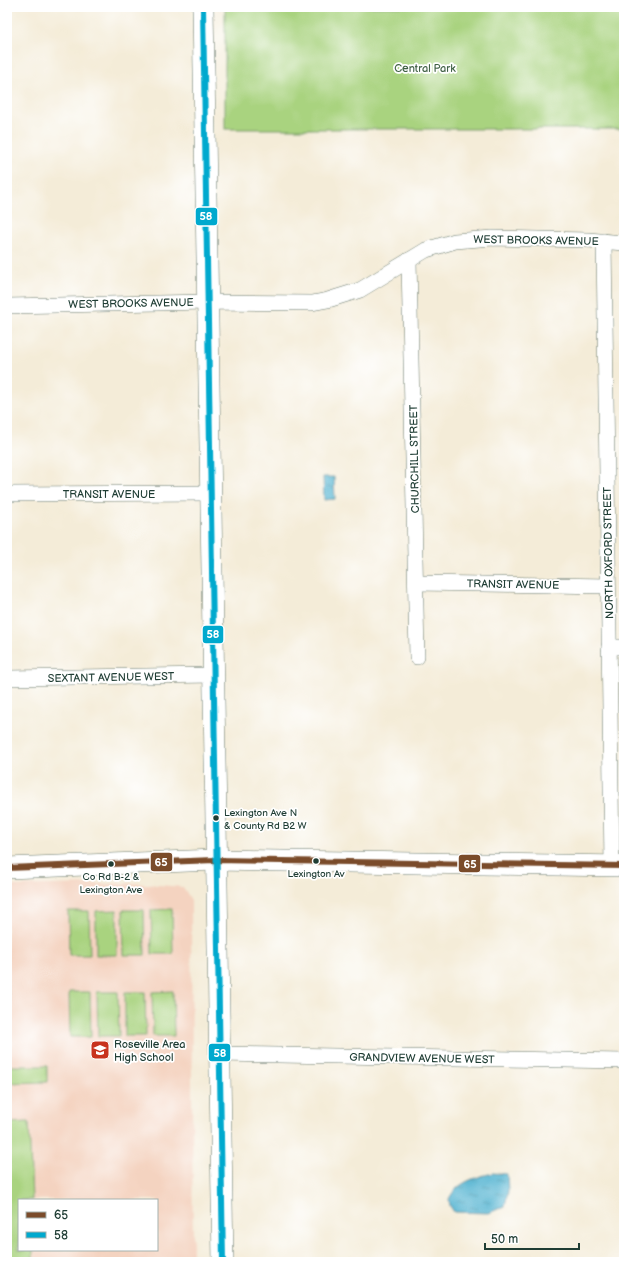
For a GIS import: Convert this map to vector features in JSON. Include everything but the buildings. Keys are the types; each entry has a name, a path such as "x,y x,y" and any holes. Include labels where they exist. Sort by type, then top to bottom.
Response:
{"main road":[{"path":"203,7 212,493 216,860 223,1262"},
{"path":"7,868 216,860 618,866"}],"street":[{"name":"WEST BROOKS AVENUE","path":"7,306 208,302 297,304 328,300 360,290 426,250 455,241 470,239 604,241 624,243"},
{"name":"NORTH OXFORD STREET","path":"604,241 608,586 617,647 618,866"},
{"name":"CHURCHILL STREET","path":"409,260 417,583 417,657"},
{"name":"TRANSIT AVENUE","path":"7,494 212,493"},
{"name":"TRANSIT AVENUE","path":"417,583 608,586"},
{"name":"SEXTANT AVENUE WEST","path":"7,678 214,675"},
{"name":"GRANDVIEW AVENUE WEST","path":"220,1054 624,1062"}],"shaded area":[{"name":"Roseville Area High School","path":"135,883 183,887 191,900 193,1262 7,1262 7,886"}],"green space":[{"name":"Central Park","path":"225,7 624,7 624,129 225,129"},
{"path":"172,909 173,954 152,954 151,910"},
{"path":"117,910 117,955 96,955 96,911"},
{"path":"123,910 144,910 145,955 124,955"},
{"path":"68,911 89,911 90,955 69,955"},
{"path":"7,985 11,1013 7,1032"},
{"path":"173,991 174,1036 153,1036 152,992"},
{"path":"69,992 90,992 91,1037 70,1037"},
{"path":"97,992 118,992 119,1036 98,1036"},
{"path":"125,992 145,992 146,1036 125,1036"},
{"path":"7,1066 47,1066 47,1082 7,1083"},
{"path":"29,1122 32,1199 18,1199 18,1251 33,1251 33,1262 7,1262 7,1123"}],"water":[{"path":"323,477 334,477 335,499 324,500"},
{"path":"493,1173 507,1174 508,1191 505,1206 489,1213 454,1212 450,1206 449,1199 457,1188 462,1184 480,1176"}],"transit line":[{"name":"58","path":"203,7 223,1262"},
{"name":"65","path":"7,868 215,860 624,866"}],"place":[{"name":"Lexington Ave N & County Rd B2 W","path":"216,818"},
{"name":"Lexington Av","path":"316,861"},
{"name":"Co Rd B-2 & Lexington Ave","path":"111,864"},
{"name":"Roseville Area High School","path":"100,1050"}]}
